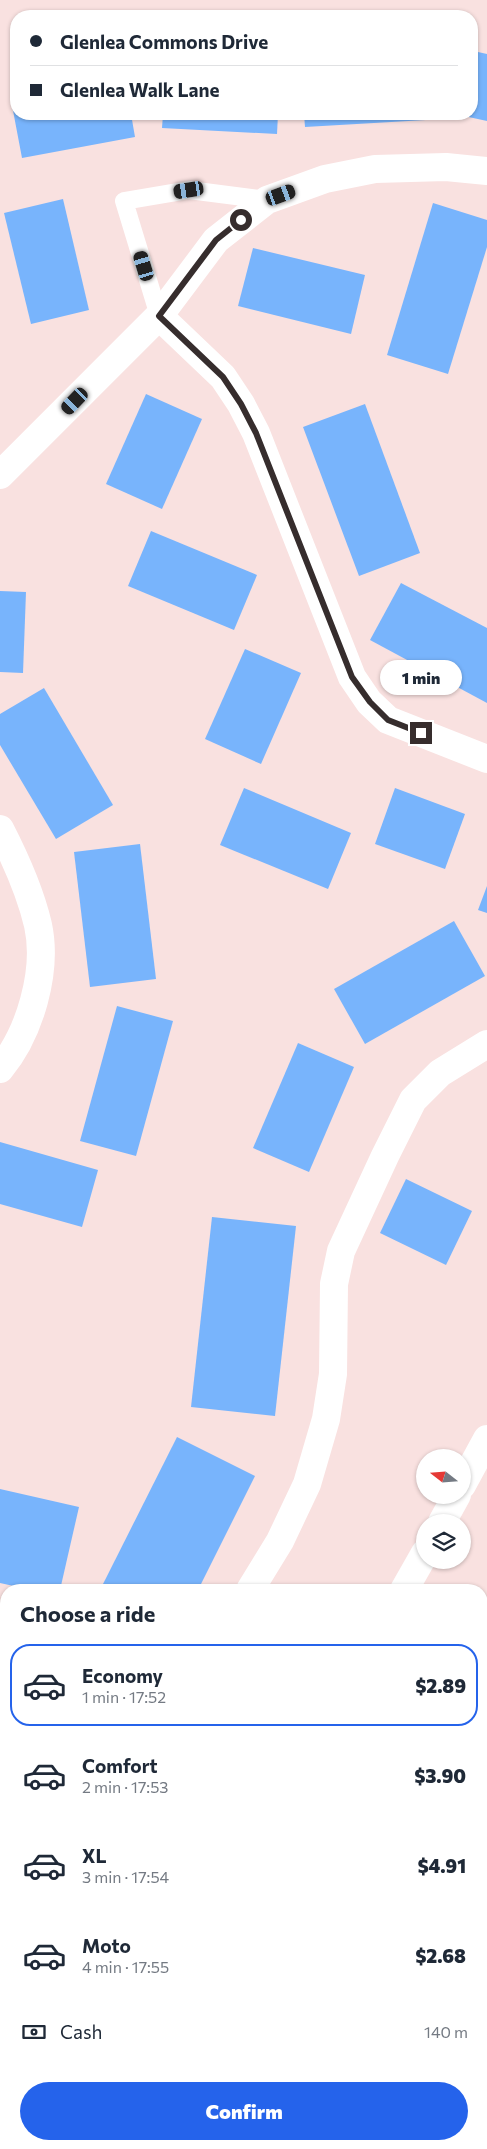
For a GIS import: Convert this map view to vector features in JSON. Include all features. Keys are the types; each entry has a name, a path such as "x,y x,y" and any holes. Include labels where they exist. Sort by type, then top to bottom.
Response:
{"street":[{"path":"0,475 159,316 216,240 267,200 325,179 375,169 446,166 487,171"},
{"path":"159,316 223,377 241,404 256,433 352,677 370,702 388,720 487,759"},
{"path":"0,829 15,857 28,888 38,927 40,965 33,1006 22,1036 0,1069"},
{"path":"254,1584 280,1541 307,1484 326,1419 334,1374 334,1284 341,1251 385,1156 414,1100 440,1074 487,1044"},
{"path":"471,1469 487,1440"},
{"path":"407,1584 416,1569"}],"lane":[{"path":"159,316 124,200 189,190 267,200"}],"building":[{"path":"478,52 487,54 487,121 478,119"},
{"path":"15,120 132,120 135,137 22,158"},
{"path":"163,120 278,120 277,134 162,128"},
{"path":"304,120 426,120 305,127"},
{"path":"63,199 89,310 31,324 4,213"},
{"path":"433,203 487,220 487,247 448,374 387,355"},
{"path":"253,248 365,275 351,334 238,306"},
{"path":"146,394 202,419 162,509 106,484"},
{"path":"365,404 420,553 359,576 303,427"},
{"path":"151,531 257,575 234,630 128,586"},
{"path":"401,583 487,628 487,703 370,640"},
{"path":"0,591 26,592 23,673 0,672"},
{"path":"245,649 301,673 261,764 205,739"},
{"path":"44,688 113,805 56,839 0,745 0,714"},
{"path":"244,788 351,833 328,889 220,845"},
{"path":"395,788 465,814 445,869 375,844"},
{"path":"140,844 156,979 90,987 74,852"},
{"path":"487,886 487,913 478,910"},
{"path":"454,921 485,976 365,1044 334,989"},
{"path":"117,1006 173,1021 136,1156 80,1141"},
{"path":"298,1043 354,1067 309,1172 253,1148"},
{"path":"0,1142 98,1170 82,1227 0,1204"},
{"path":"406,1179 472,1211 446,1265 380,1233"},
{"path":"212,1217 296,1226 275,1416 191,1407"},
{"path":"177,1437 255,1476 201,1584 103,1584"},
{"path":"0,1489 79,1507 61,1584 0,1583"}],"route":[{"path":"241,220 216,240 159,316 187,345 223,377 241,404 256,433 316,590 352,677 370,702 388,720 421,733"}]}
